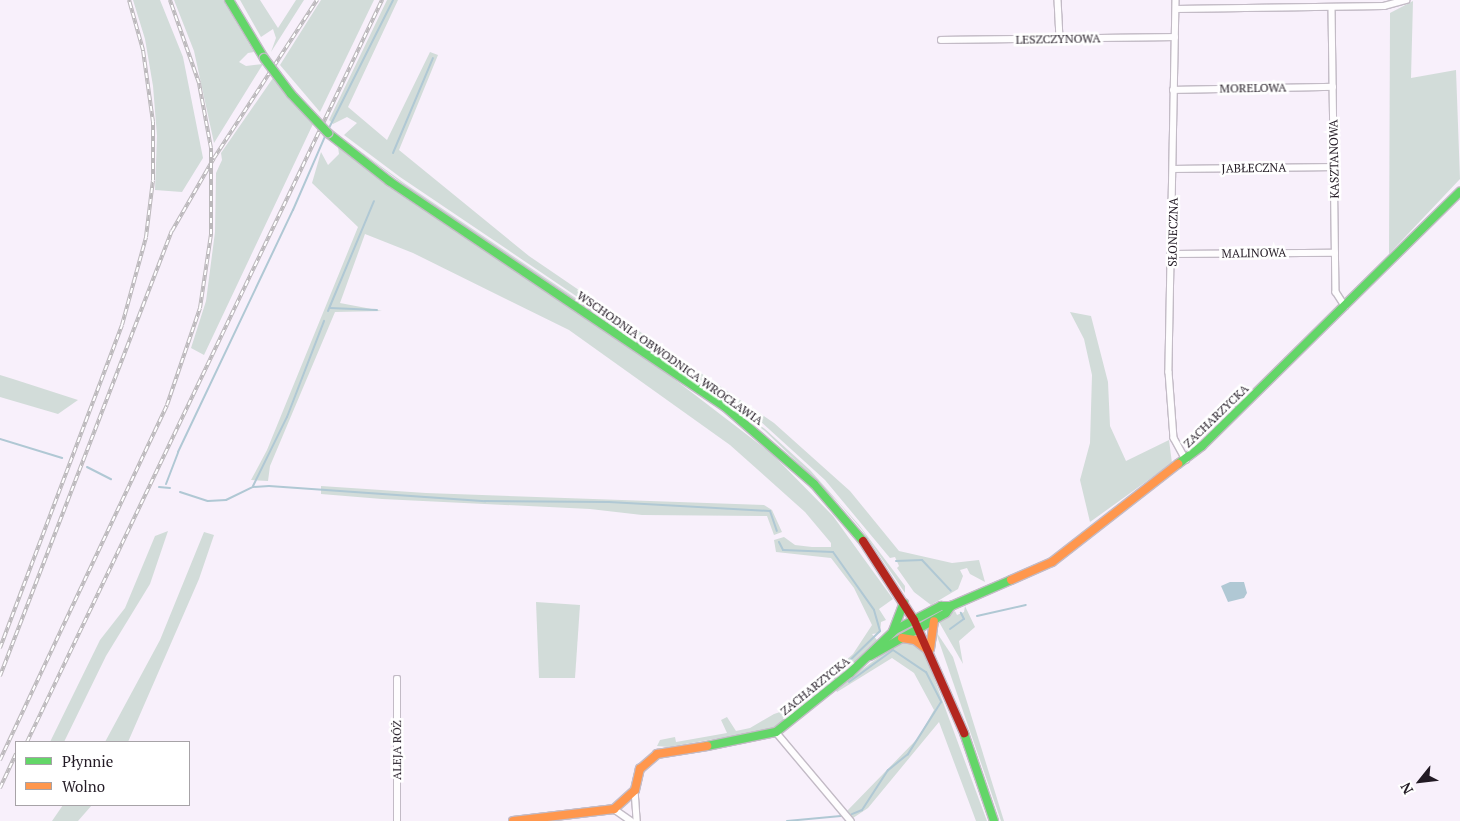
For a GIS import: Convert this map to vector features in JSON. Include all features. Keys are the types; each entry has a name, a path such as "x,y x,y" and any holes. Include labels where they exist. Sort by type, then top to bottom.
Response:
{"street":[{"name":"WSCHODNIA OBWODNICA WROCŁAWIA","path":"229,0 264,58 291,94 328,133 389,181 662,364 756,431 797,467 840,513 879,564 914,620 930,651 957,712 994,821"},
{"path":"1058,0 1060,39"},
{"name":"SŁONECZNA","path":"1176,0 1169,372 1176,445 1186,460"},
{"path":"1176,8 1332,8 1384,6 1406,0"},
{"name":"KASZTANOWA","path":"1332,8 1336,292 1346,306"},
{"name":"LESZCZYNOWA","path":"941,40 1174,37"},
{"name":"MORELOWA","path":"1173,90 1333,86"},
{"name":"JABŁECZNA","path":"1174,169 1334,166"},
{"name":"ZACHARZYCKA","path":"868,657 934,620 951,606 1052,562 1186,460 1346,306 1460,192"},
{"name":"MALINOWA","path":"1172,254 1335,253"},
{"path":"892,632 903,614 904,603"},
{"name":"ZACHARZYCKA","path":"776,732 868,657 892,632 941,606 951,606"},
{"path":"902,638 915,640 930,651 934,620"},
{"name":"ALEJA RÓŻ","path":"397,821 398,679"},
{"path":"637,821 635,790 640,769 656,754 753,738 776,732 850,821"},
{"path":"513,821 614,808 635,790"},
{"path":"614,808 630,821"}],"shaded area":[{"path":"133,0 160,0 183,57 203,158 182,192 155,190 157,136 153,86 145,39"},
{"path":"174,0 223,0 254,52 248,53 239,62 246,66 263,64 214,143 194,51"},
{"path":"240,0 260,0 278,28 296,0 304,0 271,52 276,38 273,29 261,37"},
{"path":"321,0 374,0 320,112 280,65"},
{"path":"387,0 398,0 348,107 387,140 430,52 438,55 399,150 529,256 774,423 850,491 899,551 952,563 979,560 985,582 970,574 967,568 960,570 963,576 958,589 931,605 914,592 897,568 899,566 895,557 890,558 825,480 758,419 400,177 344,135 357,123 347,117 333,124 329,120"},
{"path":"1413,1 1411,78 1456,70 1460,179 1389,254 1390,13"},
{"path":"273,78 313,124 204,355 191,348 206,301 215,232 216,173 222,160 221,153"},
{"path":"341,137 404,183 698,380 765,429 810,470 859,525 905,586 905,593 862,530 839,503 765,431 696,381 415,193"},
{"path":"338,147 386,185 665,372 772,454 833,516 893,599 879,609 886,620 881,622 880,633 872,634 877,640 821,693 772,729 668,747 657,746 660,740 675,737 676,742 727,733 721,720 727,717 736,731 750,728 774,714 792,708 853,654 872,625 854,588 831,558 776,552 774,540 784,537 795,545 812,547 831,547 831,543 805,512 730,445 569,330 413,253 365,234 340,303 382,311 335,312 270,466 268,481 251,480 267,450 358,227 312,183 321,152 328,165 339,154"},
{"path":"1070,312 1091,316 1108,382 1110,426 1126,461 1169,440 1172,463 1090,522 1080,480 1090,443 1092,375 1084,339"},
{"path":"0,375 78,400 58,414 0,397"},
{"path":"321,486 426,493 764,505 772,510 782,532 774,535 767,516 642,515 590,509 382,499 321,494"},
{"path":"168,531 150,584 106,656 64,741 50,741 100,640 125,608 155,536"},
{"path":"204,532 214,535 199,579 128,741 106,741 160,640"},
{"path":"536,602 580,605 575,678 539,678"},
{"path":"965,606 975,627 959,641 963,664 939,622 955,611 957,615 964,612"},
{"path":"935,630 953,657 1004,821 1001,821"},
{"path":"901,641 910,641 924,651 987,821 976,821 939,722 868,808 853,818 847,811 918,738 934,710 914,673 892,658 837,692 835,689"},
{"path":"62,806 91,806 78,821 52,821"}],"water":[{"path":"1230,582 1244,582 1247,593 1244,598 1228,602 1221,586"}],"waterway":[{"path":"328,130 393,0"},
{"path":"393,153 433,58"},
{"path":"166,484 178,452 293,210 326,134"},
{"path":"328,311 374,201"},
{"path":"330,308 377,310"},
{"path":"253,486 287,417 324,321"},
{"path":"0,439 62,458"},
{"path":"87,467 111,479"},
{"path":"180,492 208,501 226,500 253,487 269,486 485,501 609,502 770,511 777,531"},
{"path":"159,487 170,488"},
{"path":"779,542 783,550 833,552 874,610 880,631 845,665"},
{"path":"896,561 922,560 951,591"},
{"path":"977,616 1026,605"},
{"path":"950,629 964,619 961,613"},
{"path":"849,682 893,650 926,672 941,702 908,754 888,770 862,810 852,814"},
{"path":"787,821 841,816"}],"railway":[{"path":"0,648 122,325 146,237 153,180 153,122 143,50 129,0"},
{"path":"0,760 167,405 200,308 211,234 211,148 199,83 170,0"},
{"path":"0,676 172,231 214,158 317,0"},
{"path":"27,741 382,0"},
{"path":"0,788 15,756"}],"traffic: fast":[{"path":"229,0 264,58"},
{"path":"264,58 291,94 328,133"},
{"path":"328,133 389,181 724,406 814,484 863,541"},
{"path":"1178,464 1202,446 1460,192"},
{"path":"707,746 776,732 850,673 895,630 941,606 951,606 1011,580"},
{"path":"893,631 904,603"},
{"path":"870,656 946,613 951,606"},
{"path":"964,733 994,821"}],"traffic: slow":[{"path":"1011,580 1052,562 1178,464"},
{"path":"930,649 934,621"},
{"path":"902,638 915,640 928,650"},
{"path":"513,821 614,809 635,790 640,769 657,754 707,746"}],"traffic: jam":[{"path":"863,541 914,620 964,733"}]}
